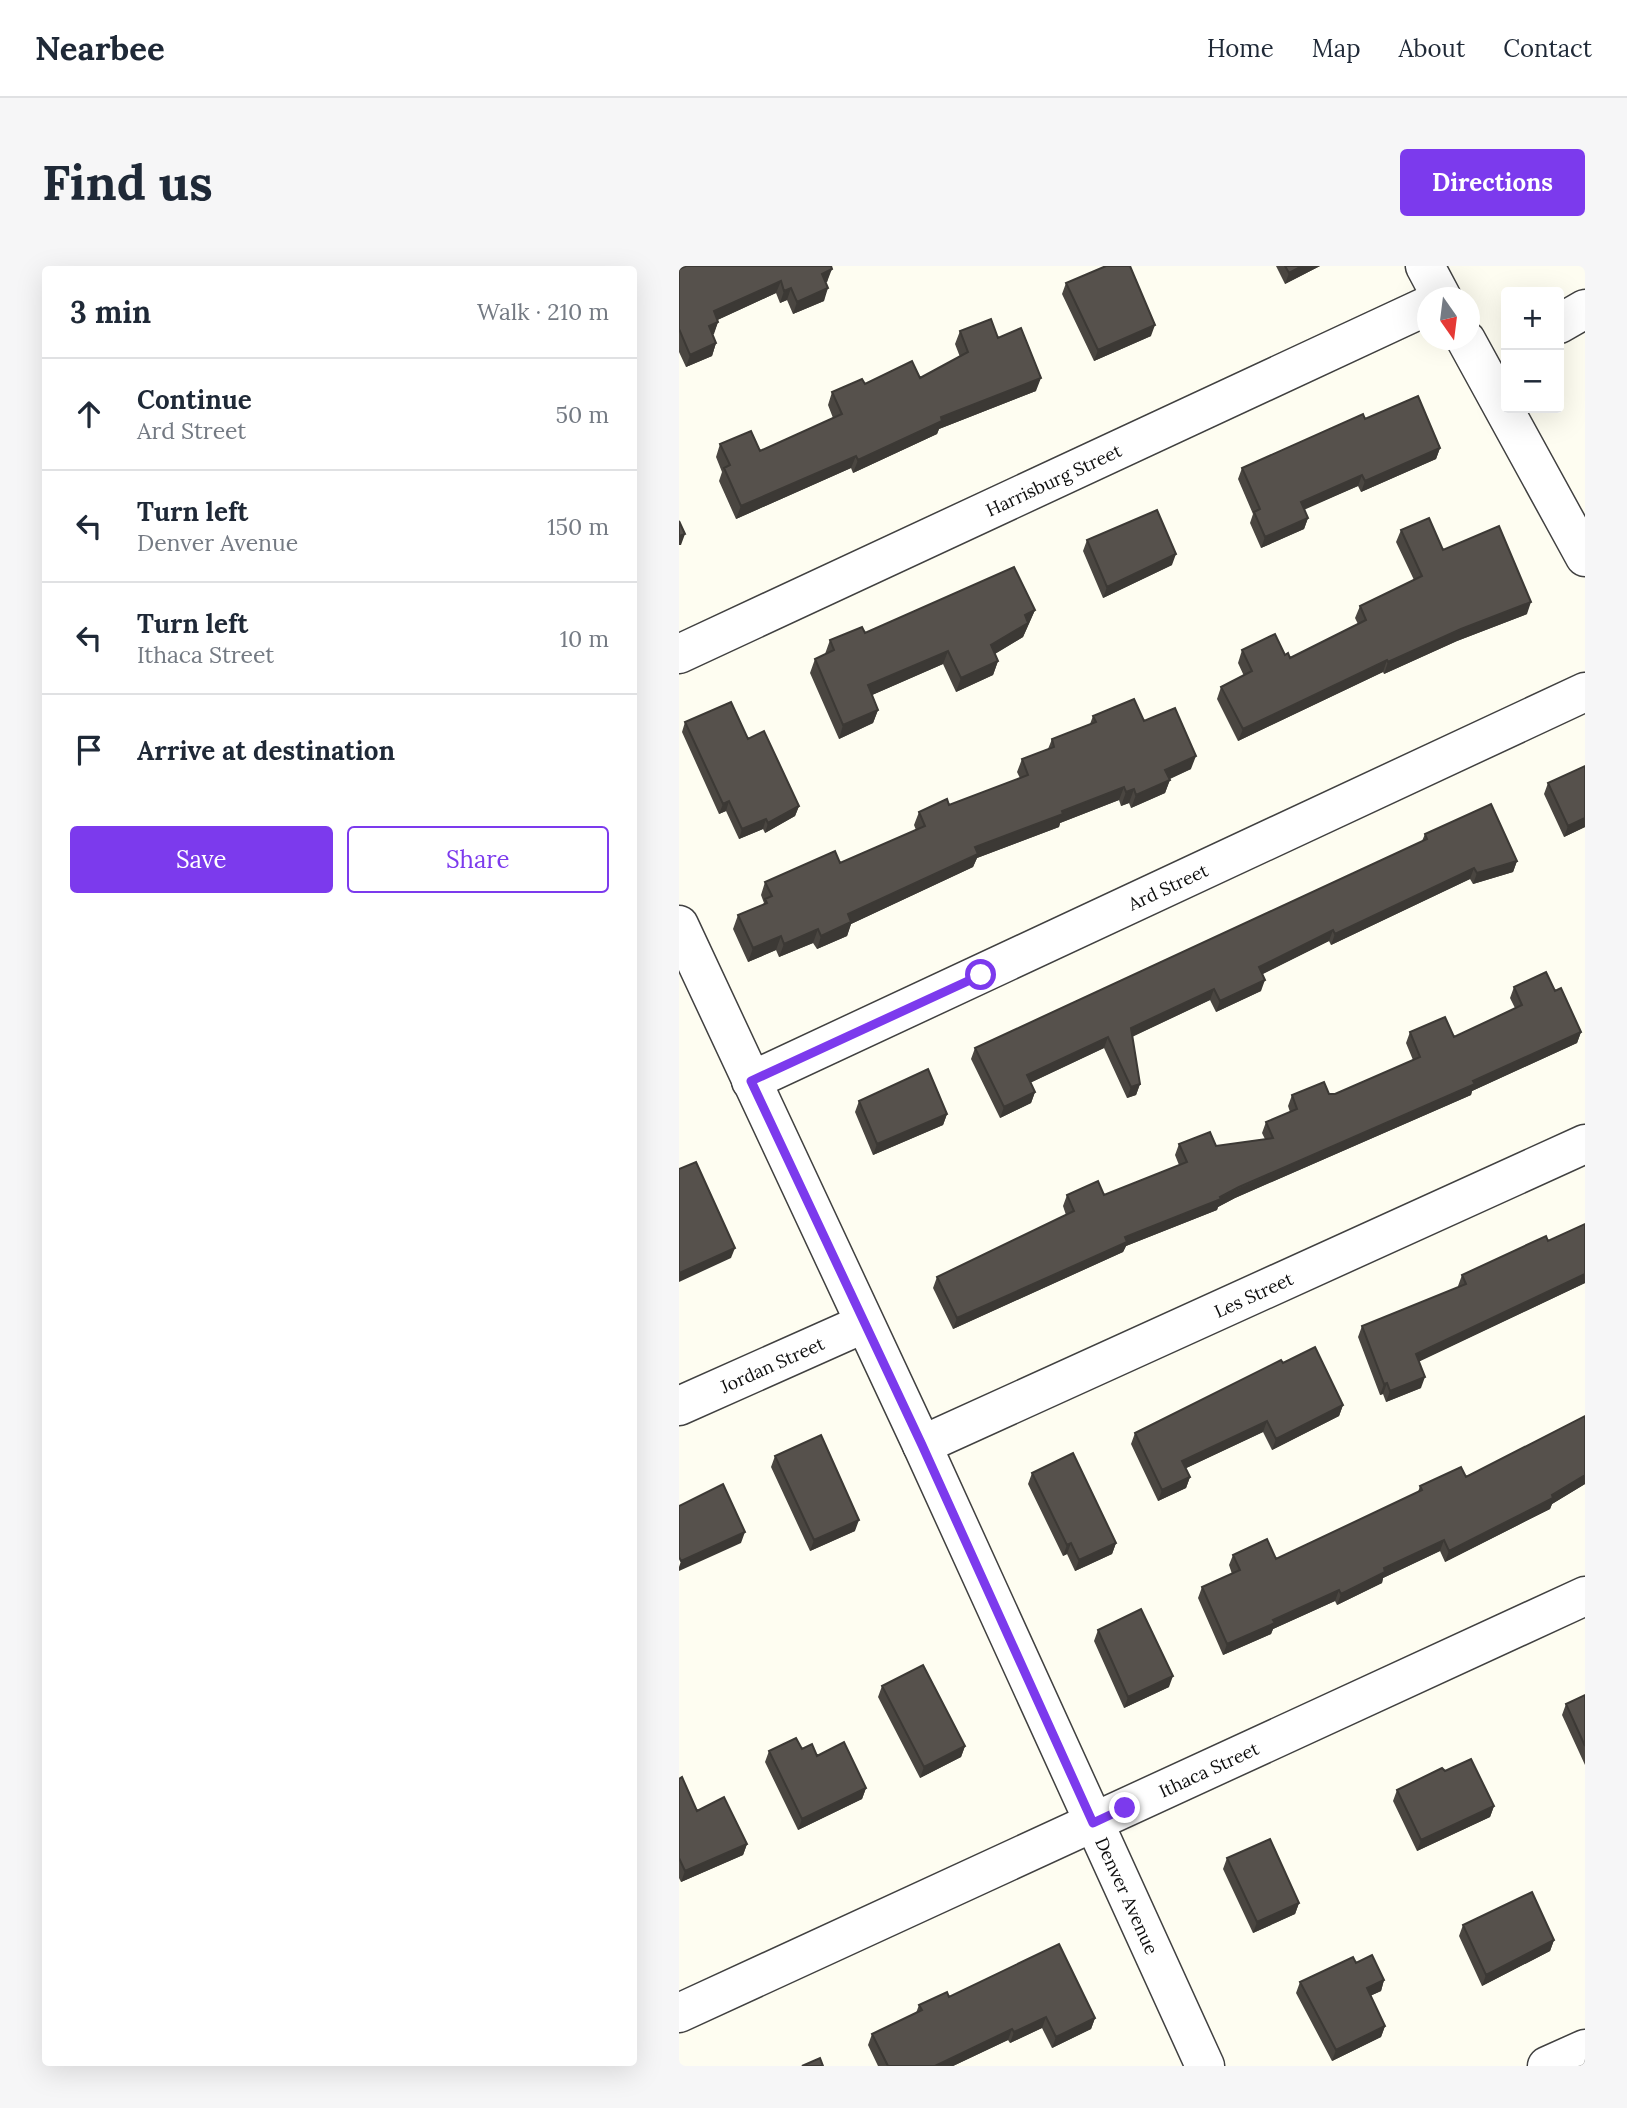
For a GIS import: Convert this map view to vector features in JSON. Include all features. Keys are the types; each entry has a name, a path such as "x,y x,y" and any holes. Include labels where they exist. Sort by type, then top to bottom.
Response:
{"street":[{"path":"1425,266 1436,287"},
{"path":"1564,321 1585,309"},
{"name":"Harrisburg Street","path":"679,654 1417,311"},
{"path":"1484,354 1585,557"},
{"name":"Ard Street","path":"751,1081 1585,692"},
{"name":"Denver Avenue","path":"679,925 863,1324 922,1445 1205,2066"},
{"name":"Les Street","path":"922,1445 1585,1144"},
{"name":"Jordan Street","path":"679,1406 863,1324"},
{"name":"Ithaca Street","path":"679,2013 1585,1596"},
{"path":"1548,2066 1585,2049"}],"building":[{"path":"686,266 831,266 832,269 822,274 828,288 797,302 791,288 784,291 781,281 714,311 718,322 709,326 716,343 690,355 679,329 679,269"},
{"path":"1106,266 1130,266 1155,325 1098,350 1066,283"},
{"path":"1285,266 1302,266 1289,273"},
{"path":"991,319 998,338 1021,328 1041,378 941,417 942,421 858,460 856,456 741,506 724,468 730,465 720,444 751,431 760,451 842,414 832,392 862,379 865,384 912,361 920,378 968,352 960,331"},
{"path":"1418,396 1440,448 1365,481 1362,475 1301,502 1308,518 1265,537 1254,512 1260,509 1242,468 1363,414 1365,419"},
{"path":"1157,510 1176,554 1107,587 1087,540"},
{"path":"1429,518 1443,550 1499,526 1531,602 1461,629 1388,662 1387,660 1243,729 1221,687 1252,671 1242,650 1275,634 1285,655 1288,653 1290,658 1366,620 1360,606 1422,576 1401,530"},
{"path":"679,521 685,534 679,536"},
{"path":"1014,567 1035,610 1025,615 1028,623 991,645 998,661 961,678 948,651 868,685 878,710 843,725 815,659 834,650 830,640 862,627 865,633"},
{"path":"1134,699 1144,721 1175,708 1196,756 1165,770 1170,780 1136,795 1134,789 1126,792 1124,787 1062,811 1063,814 975,847 978,854 848,914 851,922 821,936 818,929 784,944 781,936 753,948 738,915 767,903 765,899 772,896 765,882 835,851 840,863 925,826 919,812 947,799 949,805 1028,775 1022,759 1054,747 1052,739 1096,722 1093,716"},
{"path":"731,702 748,739 764,731 799,806 768,823 766,819 742,829 729,801 723,804 685,722"},
{"path":"1585,766 1585,818 1568,826 1548,783"},
{"path":"1491,804 1517,861 1477,873 1474,868 1335,934 1333,930 1259,967 1265,980 1220,1001 1214,989 1131,1028 1140,1084 1131,1087 1108,1037 1027,1075 1035,1092 1004,1107 975,1048 1427,839 1425,834"},
{"path":"1546,972 1555,991 1561,988 1581,1032 1473,1081 1475,1084 1239,1187 1220,1197 1221,1199 1125,1237 1127,1242 957,1318 937,1277 1074,1211 1067,1195 1098,1181 1104,1195 1187,1162 1179,1144 1210,1132 1216,1146 1273,1138 1266,1122 1297,1109 1292,1095 1324,1082 1329,1094 1335,1094 1420,1057 1410,1032 1445,1017 1454,1037 1522,1005 1514,987"},
{"path":"928,1069 947,1114 877,1144 859,1101"},
{"path":"696,1162 735,1248 679,1273 679,1169"},
{"path":"1585,1224 1585,1274 1416,1354 1425,1377 1390,1391 1387,1383 1384,1384 1362,1326 1466,1284 1462,1275 1546,1236 1548,1241"},
{"path":"1315,1347 1343,1405 1276,1439 1267,1421 1182,1461 1190,1477 1162,1490 1135,1433 1281,1360 1283,1363"},
{"path":"1585,1416 1585,1475 1552,1495 1553,1498 1449,1551 1444,1540 1384,1568 1385,1572 1341,1594 1339,1590 1227,1644 1202,1587 1240,1570 1233,1555 1267,1539 1276,1559 1422,1490 1420,1486 1461,1467 1466,1477"},
{"path":"821,1435 859,1520 814,1540 775,1456"},
{"path":"1073,1453 1116,1543 1079,1560 1071,1543 1067,1545 1032,1473"},
{"path":"723,1484 745,1532 681,1561 679,1506"},
{"path":"1141,1609 1173,1676 1128,1697 1098,1630"},
{"path":"923,1665 965,1746 924,1767 882,1686"},
{"path":"1585,1695 1585,1746 1566,1704"},
{"path":"796,1738 802,1749 812,1744 817,1756 844,1742 866,1788 802,1819 769,1751"},
{"path":"1471,1759 1494,1806 1421,1840 1397,1790 1442,1768 1445,1771"},
{"path":"682,1777 697,1811 724,1797 747,1844 685,1871 679,1858 679,1779"},
{"path":"1270,1839 1299,1903 1257,1922 1227,1858"},
{"path":"1532,1892 1554,1940 1486,1975 1463,1925"},
{"path":"1059,1944 1095,2018 1056,2037 1046,2017 1014,2032 1012,2029 935,2066 888,2066 872,2034 922,2010 919,2005 947,1992 949,1997"},
{"path":"1372,1955 1384,1980 1367,1988 1385,2026 1336,2050 1300,1982 1353,1957 1356,1963"},
{"path":"820,2058 823,2066 802,2066"}],"route":[{"path":"981,975 751,1081 922,1445 1093,1823 1125,1808"}]}
